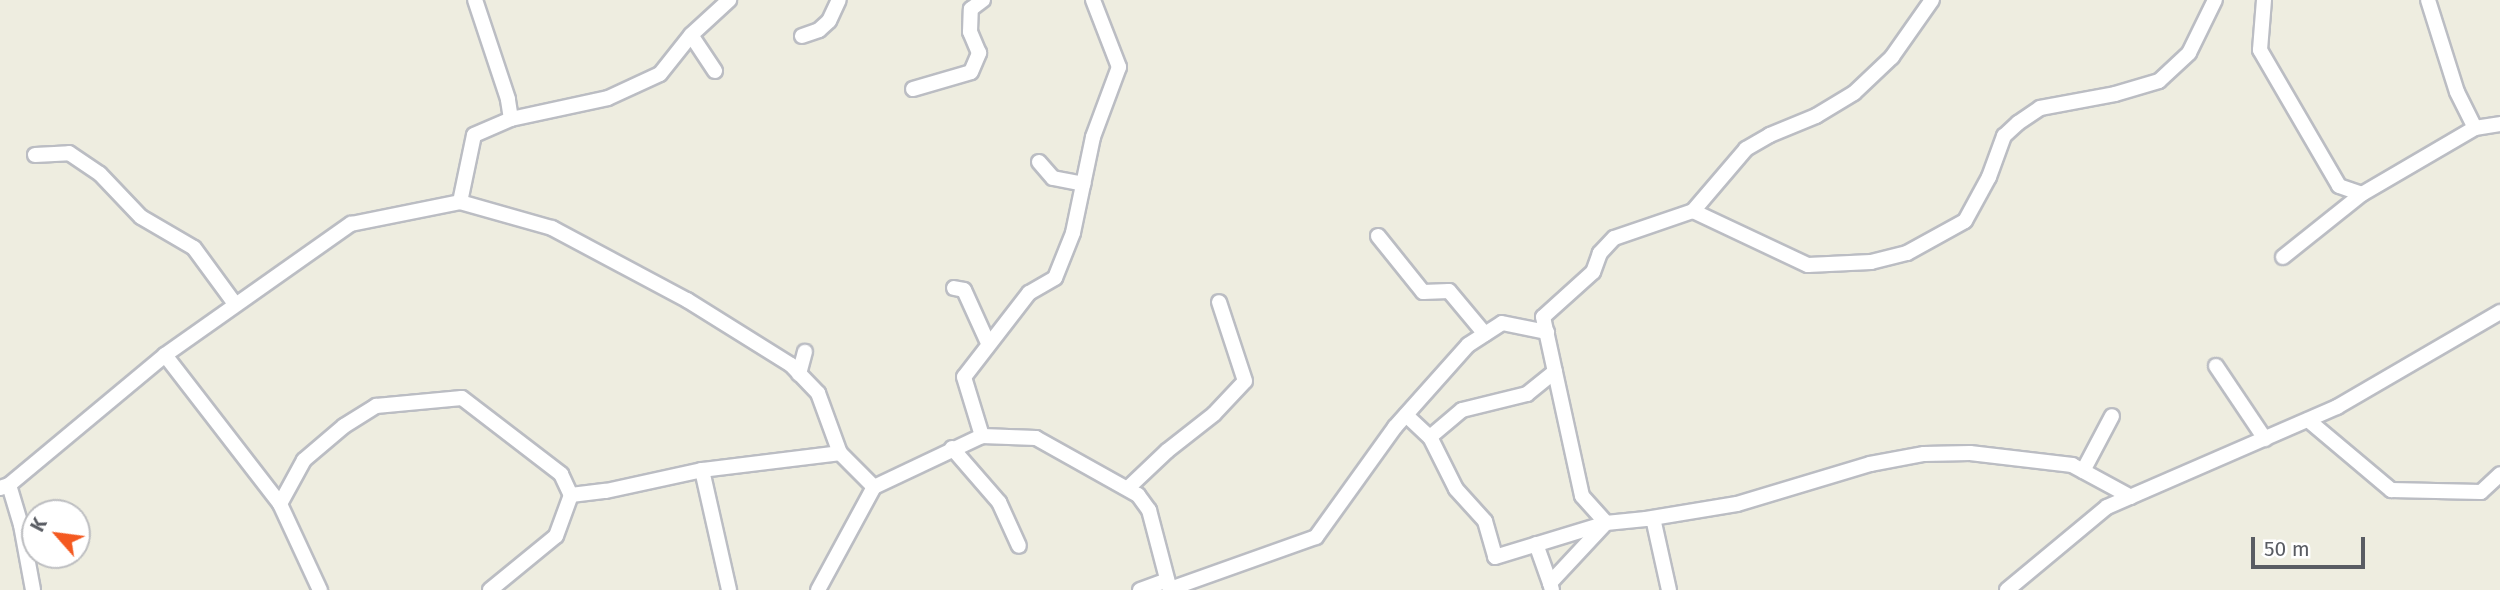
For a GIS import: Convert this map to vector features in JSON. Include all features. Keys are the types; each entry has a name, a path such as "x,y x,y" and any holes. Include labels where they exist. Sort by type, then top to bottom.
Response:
{"street":[{"path":"475,0 508,99 511,119"},
{"path":"460,202 474,135 511,119 608,98 660,74 691,35 729,0"},
{"path":"802,36 819,30 829,21 839,0"},
{"path":"914,89 971,72 979,53 970,32 971,9 983,0"},
{"path":"982,436 964,377 1029,293 1055,278 1073,233 1093,137 1119,67 1093,0"},
{"path":"1606,523 1582,496 1544,317 1593,272 1601,253 1614,239 1693,211 1745,149 1770,135 1816,116 1854,93 1892,57 1931,0"},
{"path":"1693,211 1808,265 1871,262 1907,253 1965,221 1989,177 2004,136 2018,123 2040,108 2115,94 2159,81 2189,53 2215,0"},
{"path":"2263,0 2260,50 2339,186 2362,194"},
{"path":"2428,0 2457,92 2475,128"},
{"path":"691,35 715,71"},
{"path":"2283,257 2362,194 2475,128 2500,124"},
{"path":"35,155 69,153 100,174 141,217 194,248 235,304"},
{"path":"1039,162 1053,178 1083,184"},
{"path":"33,590 21,525 4,487 165,355 351,224 460,202 552,228 687,300 791,365 818,393 841,453 874,487"},
{"path":"1378,236 1423,292 1449,290 1485,334"},
{"path":"954,288 964,290 988,343"},
{"path":"1128,488 1214,414 1245,381 1219,302"},
{"path":"2007,590 2107,507 2337,407 2500,312"},
{"path":"1140,590 1169,586 1316,537 1406,415 1468,345 1502,323 1547,332"},
{"path":"799,374 805,352"},
{"path":"165,355 280,504 320,590"},
{"path":"2216,366 2265,439"},
{"path":"1430,438 1462,410 1527,394 1555,371"},
{"path":"280,504 304,460 344,426 376,406 462,398 561,474 571,495 556,536 489,590"},
{"path":"1406,415 1430,438 1456,489 1485,521 1494,556 1606,523 1737,504 1870,464 1924,454 1970,453 2072,465 2131,497"},
{"path":"2083,471 2112,416"},
{"path":"2308,420 2390,490 2481,492 2500,474"},
{"path":"818,590 874,487 982,436 1037,438 1138,495 1149,510 1169,586"},
{"path":"952,448 999,502 1019,546"},
{"path":"571,495 606,491 702,470 841,453"},
{"path":"702,470 729,590"},
{"path":"1653,518 1669,590"},
{"path":"1551,587 1606,523"},
{"path":"1536,544 1551,587"}]}
